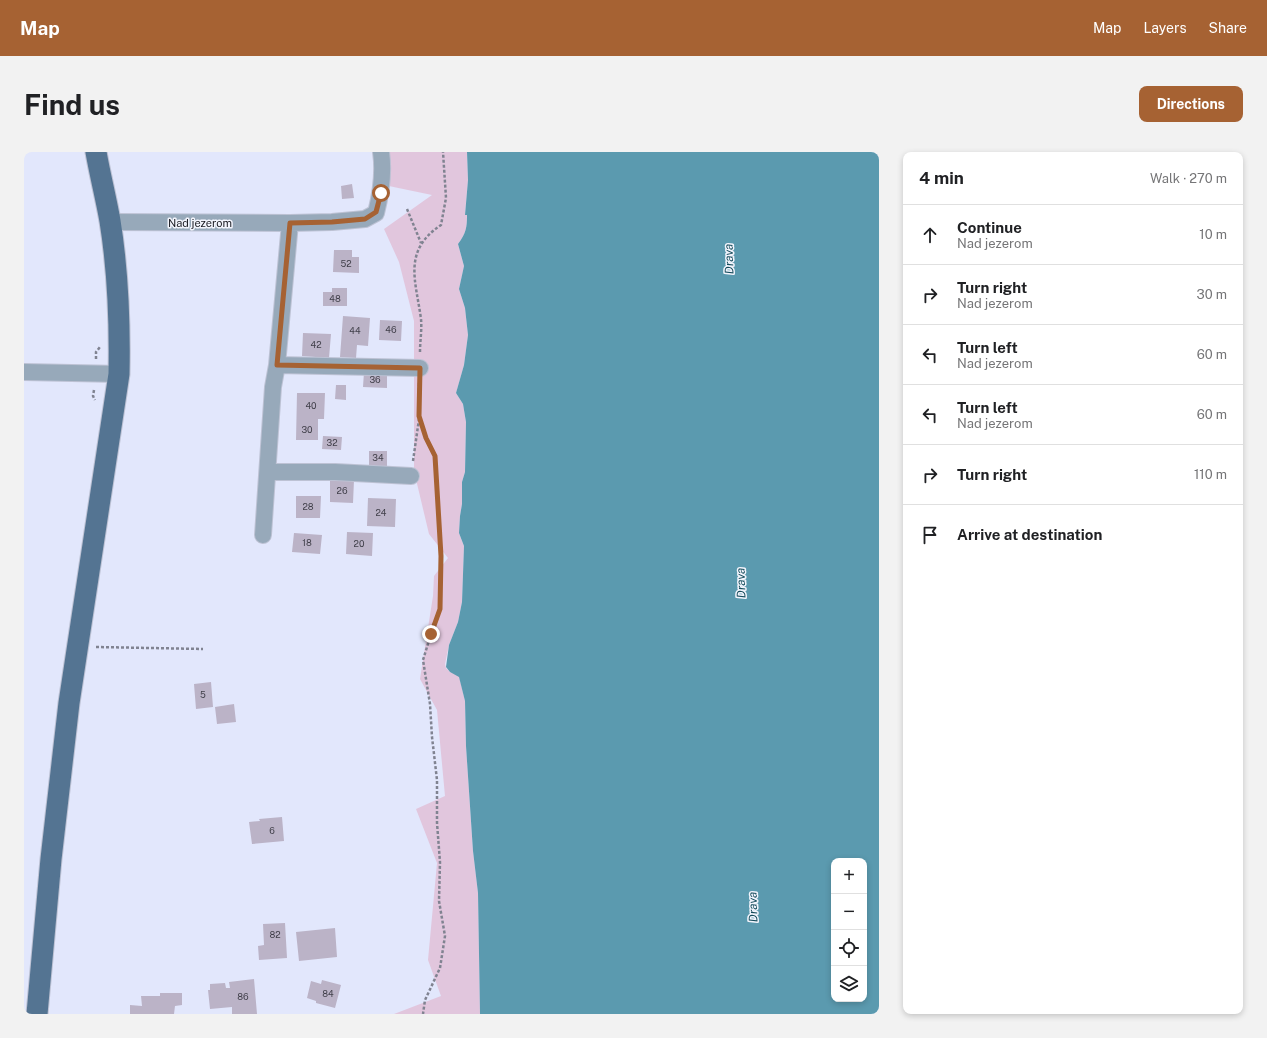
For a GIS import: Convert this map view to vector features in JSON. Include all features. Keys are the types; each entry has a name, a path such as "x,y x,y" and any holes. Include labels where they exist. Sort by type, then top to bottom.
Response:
{"main road":[{"path":"37,1014 51,859 69,703 119,374 120,341 116,279 110,222 96,152"}],"street":[{"name":"Nad jezerom","path":"110,222 290,223 332,222 365,219 376,212 381,193 381,152"},
{"path":"263,535 273,387 277,365 290,223"},
{"path":"277,365 420,368"},
{"path":"24,372 119,374"},
{"path":"268,472 335,472 412,476"}],"path":[{"path":"412,476 419,416 421,320 414,281 414,262 421,243 434,229 441,225 446,198 442,152"},
{"path":"407,209 421,243"},
{"path":"419,416 426,438 435,456 441,556 440,609 423,660 430,704 437,780 437,823 440,862 439,902 445,936 440,968 425,1000 423,1014"},
{"path":"77,647 203,649"}],"shaded area":[{"path":"381,152 467,152 468,180 465,214 467,215 467,223 463,237 458,244 464,266 459,289 465,308 468,335 464,365 456,393 463,404 466,422 465,472 462,482 462,504 459,533 464,546 462,602 458,622 449,645 445,664 446,668 450,672 459,676 465,701 466,746 473,851 478,893 480,1014 394,1014 441,996 428,960 437,863 416,809 445,796 437,710 420,679 433,596 434,576 448,558 429,534 414,471 414,321 399,262 384,229 432,195 384,185"}],"water":[{"name":"Drava","path":"467,152 879,152 879,1014 480,1014 478,893 473,851 466,746 465,701 459,677 450,672 446,667 449,645 458,622 462,602 464,546 459,533 462,504 462,482 465,472 466,422 463,404 456,393 464,365 468,335 465,308 459,289 464,266 458,244 463,237 466,227 467,215 465,215 468,180"}],"building":[{"path":"352,184 354,198 342,199 341,186"},
{"path":"334,250 352,250 352,257 359,257 359,273 333,272"},
{"path":"332,288 347,288 347,306 323,306 323,292 332,292"},
{"path":"343,316 370,318 368,346 357,345 356,358 340,357"},
{"path":"380,320 402,321 401,341 379,340"},
{"path":"303,333 331,334 329,358 302,356"},
{"path":"364,372 387,373 387,388 363,387"},
{"path":"336,385 346,385 346,400 335,399"},
{"path":"297,393 325,393 324,419 318,419 318,440 296,440"},
{"path":"323,436 342,437 341,450 322,449"},
{"path":"369,451 387,451 387,466 369,466"},
{"path":"330,480 354,480 353,503 330,502"},
{"path":"296,496 321,496 320,518 296,518"},
{"path":"368,498 396,499 395,527 367,526"},
{"path":"347,532 373,533 372,556 346,554"},
{"path":"294,533 322,535 320,554 292,552"},
{"path":"211,682 213,707 196,709 194,684"},
{"path":"234,704 236,722 217,724 215,707"},
{"path":"282,817 284,841 252,844 249,822 260,821 259,819"},
{"path":"285,923 287,958 259,960 258,946 264,945 263,924"},
{"path":"335,928 337,957 299,961 296,932"},
{"path":"254,979 257,1014 232,1014 232,1007 210,1009 208,990 210,990 210,984 225,983 226,988 230,988 229,982"},
{"path":"322,980 341,985 335,1008 316,1003 316,1001 307,998 311,981 321,984"},
{"path":"160,993 182,993 182,1005 175,1006 174,1014 130,1014 130,1005 142,1006 141,996 160,996"}],"route":[{"path":"381,193 376,212 365,219 332,222 290,223 277,365 420,368 419,416 426,438 435,456 441,556 440,609 431,634"}]}
